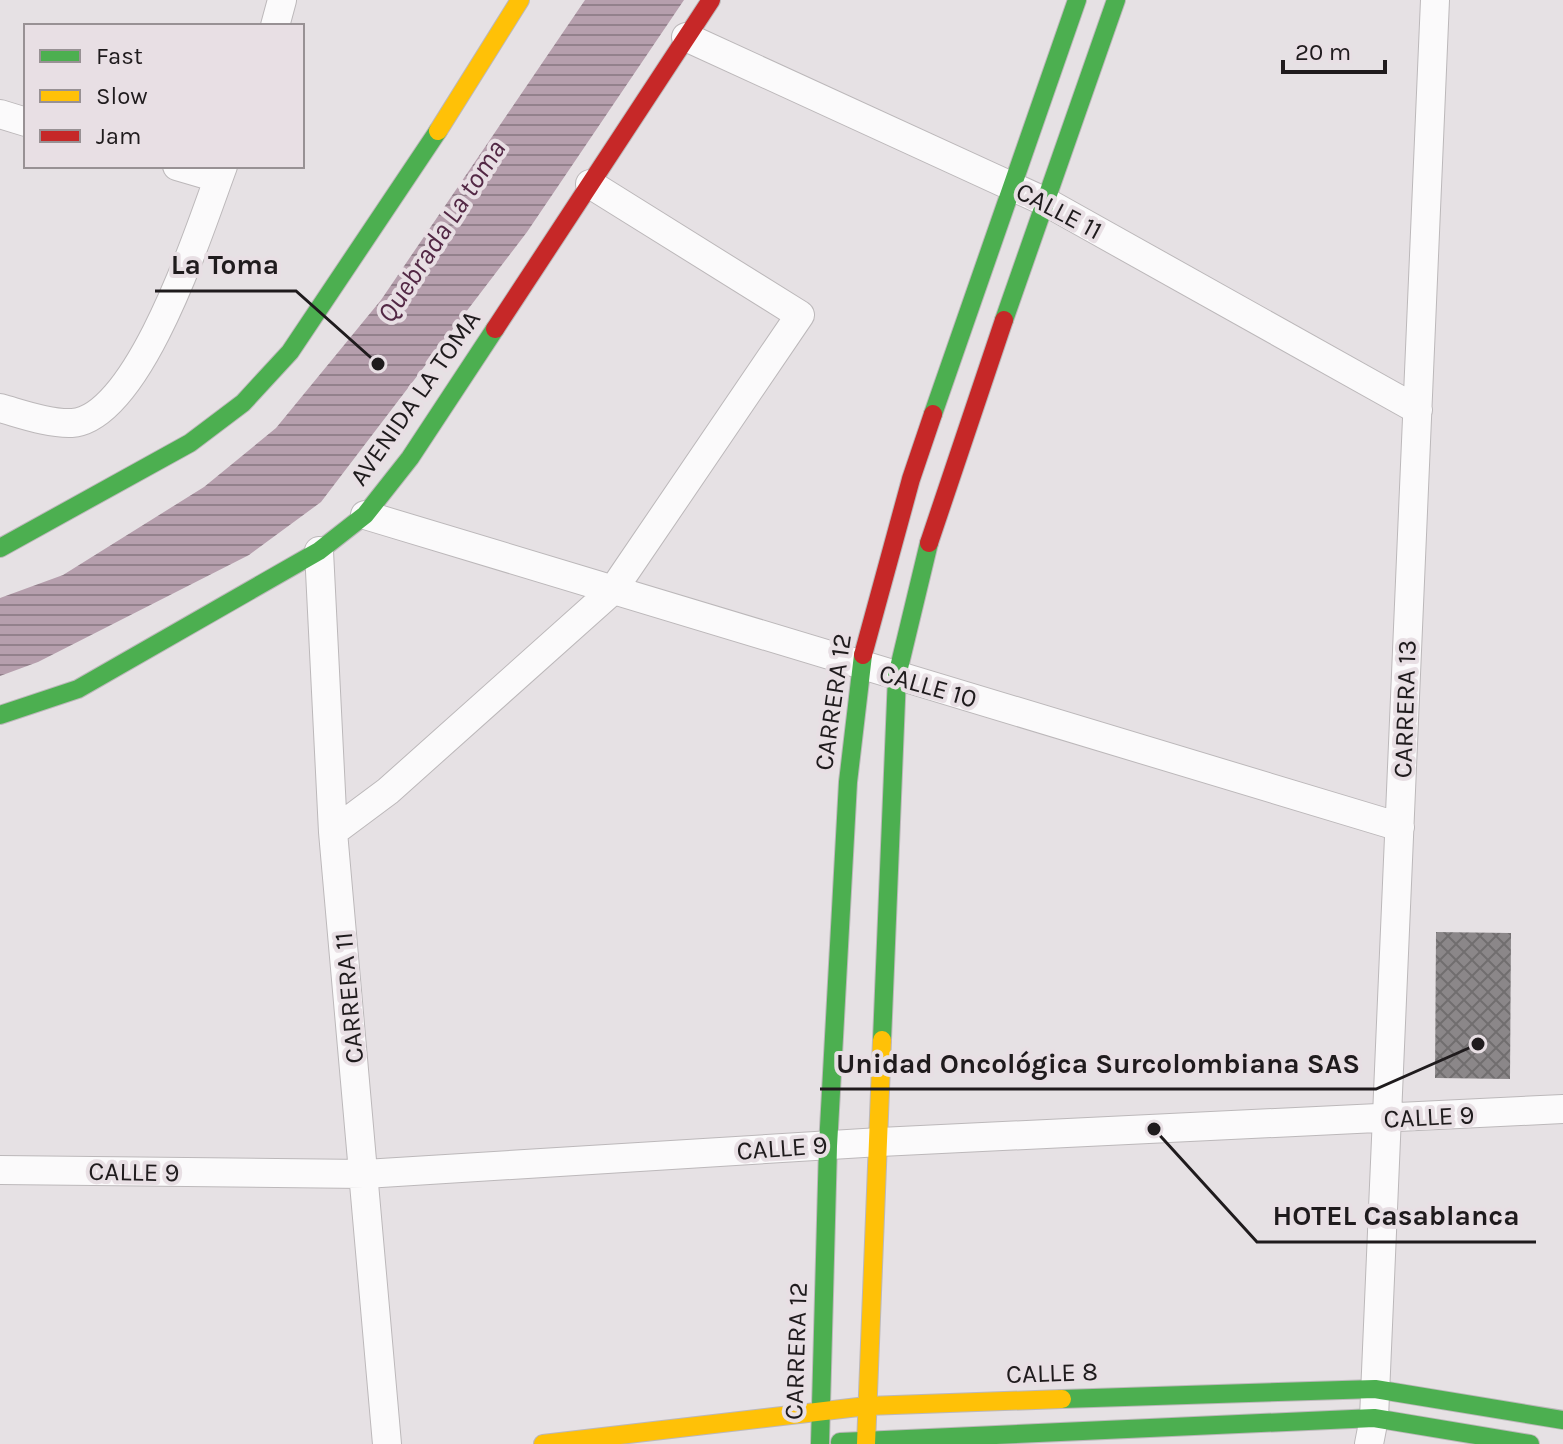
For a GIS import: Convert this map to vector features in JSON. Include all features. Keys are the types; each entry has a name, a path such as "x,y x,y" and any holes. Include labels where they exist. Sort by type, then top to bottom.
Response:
{"main road":[{"path":"0,548 190,443 243,403 290,352 475,75 520,0"},
{"name":"AVENIDA LA TOMA","path":"0,715 78,689 319,551 365,515 410,458 711,0"},
{"name":"CARRERA 12","path":"820,1444 828,1146 848,782 860,666 911,479 1015,187 1077,0"},
{"path":"866,1442 897,676 918,581 946,487 1048,203 1116,0"},
{"name":"CALLE 8","path":"543,1444 867,1406 1375,1389 1563,1420"},
{"path":"812,1444 1371,1431 1530,1444"}],"street":[{"path":"276,24 282,0"},
{"name":"CARRERA 13","path":"1371,1431 1435,0"},
{"name":"CALLE 11","path":"686,37 1048,203 1418,410"},
{"path":"0,114 24,121"},
{"path":"0,408 74,423 106,408 137,371 178,284 221,172 192,168"},
{"path":"333,832 388,791 613,590 800,315 590,184"},
{"name":"CALLE 10","path":"365,515 1400,827"},
{"name":"CARRERA 11","path":"319,551 333,832 387,1444"},
{"name":"CALLE 9","path":"0,1170 365,1174 880,1142 1387,1120 1563,1109"},
{"path":"1371,1431 1389,1444"}],"water":[{"name":"Quebrada La toma","path":"585,0 684,0 527,232 321,502 249,555 38,662 0,676 0,598 63,575 204,487 276,428 381,300"}],"building":[{"path":"1436,932 1511,933 1510,1079 1435,1078"}],"traffic: fast":[{"path":"933,414 1077,0"},
{"path":"1004,320 1116,0"},
{"path":"0,548 190,443 243,403 290,352 438,131"},
{"path":"0,715 78,689 319,551 365,515 410,458 495,329"},
{"path":"882,1040 897,676 929,543"},
{"path":"820,1444 828,1146 848,782 863,655"},
{"path":"1062,1399 1375,1389 1563,1420"},
{"path":"840,1442 1374,1418 1530,1444"}],"traffic: slow":[{"path":"438,131 520,0"},
{"path":"866,1444 882,1040"},
{"path":"543,1444 867,1406 1062,1399"}],"traffic: jam":[{"path":"495,329 711,0"},
{"path":"929,543 1004,320"},
{"path":"863,655 911,479 933,414"}],"place":[{"name":"La Toma","path":"378,364"},
{"name":"Unidad Oncológica Surcolombiana SAS","path":"1478,1044"},
{"name":"HOTEL Casablanca","path":"1154,1129"}]}
